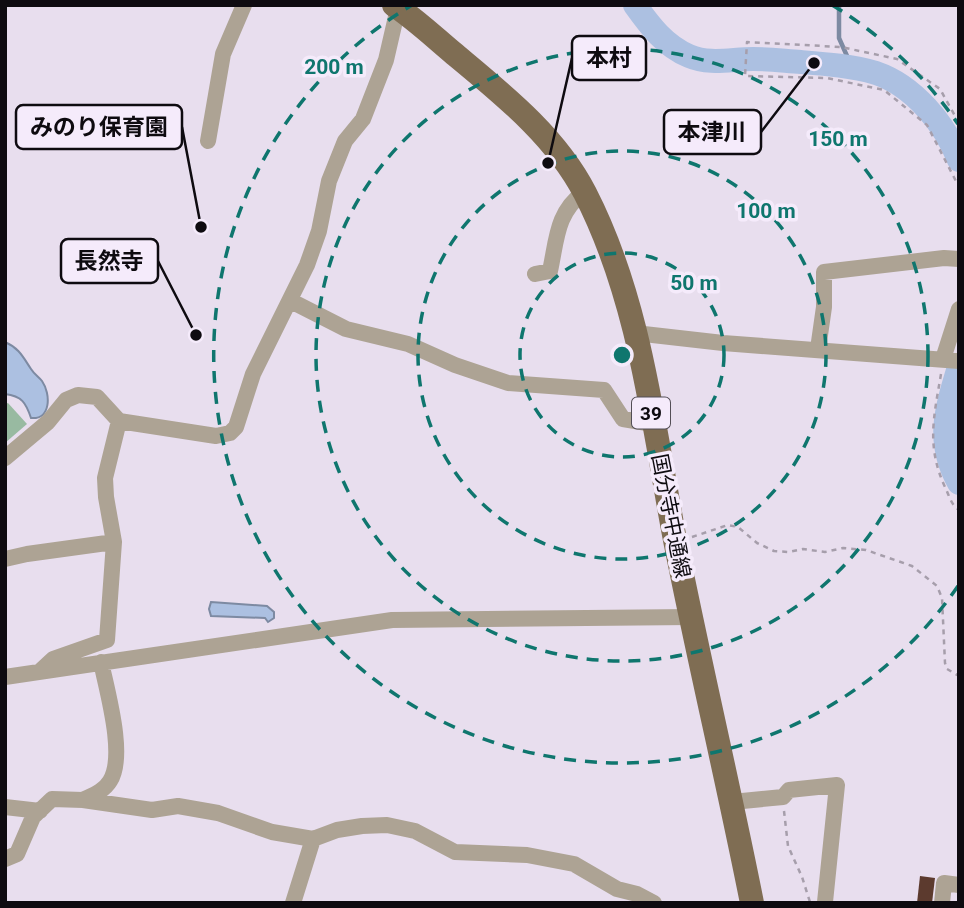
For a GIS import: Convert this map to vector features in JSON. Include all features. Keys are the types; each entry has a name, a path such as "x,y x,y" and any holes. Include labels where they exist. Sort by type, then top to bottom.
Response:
{"main road":[{"name":"国分寺中通線","path":"396,6 492,85 538,129 584,192 617,270 635,333 691,617 752,903"}],"street":[{"path":"208,141 223,54 244,5"},
{"path":"5,457 48,422 66,400 78,395 97,397 119,421 216,436 230,433 236,427 253,374 291,301 319,231 329,181 345,141 363,119 386,60 396,6"},
{"path":"535,274 550,271 560,219 571,202 584,192"},
{"path":"818,349 824,307 824,272 944,258 959,259"},
{"path":"291,301 346,329 408,344 455,365 508,383 604,390 623,419 653,424"},
{"path":"635,333 723,343 951,360 959,309"},
{"path":"39,671 53,659 107,640 114,542 106,497 106,478 119,421"},
{"path":"5,559 114,542"},
{"path":"5,677 393,620 691,617"},
{"path":"83,800 102,791 111,780 116,757 116,736 101,662"},
{"path":"732,802 783,797 789,790 837,785 825,902"},
{"path":"5,859 17,854 33,817 52,799 83,800 152,810 178,806 218,813 272,832 313,839 362,826 387,825 415,831 454,852 527,855 574,864 617,888 654,903"},
{"path":"5,807 40,811"},
{"path":"293,903 313,839"},
{"path":"942,903 944,883 959,885"}],"path":[{"path":"959,123 940,89 897,60 842,47 747,42 745,76 828,78 884,90 927,125 959,187"},
{"path":"951,360 931,435 939,474 954,506 959,510"},
{"path":"676,540 705,534 728,525 738,527 757,543 774,551 803,549 825,552 843,548 866,550 912,566 937,586 942,597 945,663 947,669 959,676"},
{"path":"783,797 788,846 810,903"}],"green space":[{"path":"8,403 27,424 5,443 5,404"}],"water":[{"path":"5,342 20,353 45,386 48,399 46,411 38,418 31,418 25,404 19,399 5,394"},
{"path":"211,602 267,606 274,612 274,618 268,622 265,618 211,616"}],"building":[{"path":"920,876 935,878 932,903 917,903"}],"waterway":[{"path":"635,5 665,41 680,52 697,59 765,59 829,65 876,73 890,79 915,97 937,120 959,160"},
{"path":"839,5 839,38 847,56 847,66"},
{"path":"959,367 947,412 945,440 947,454 959,483"}],"place":[{"name":"本津川","path":"814,63"},
{"name":"本村","path":"548,163"},
{"name":"みのり保育園","path":"201,227"},
{"name":"長然寺","path":"196,335"}]}
